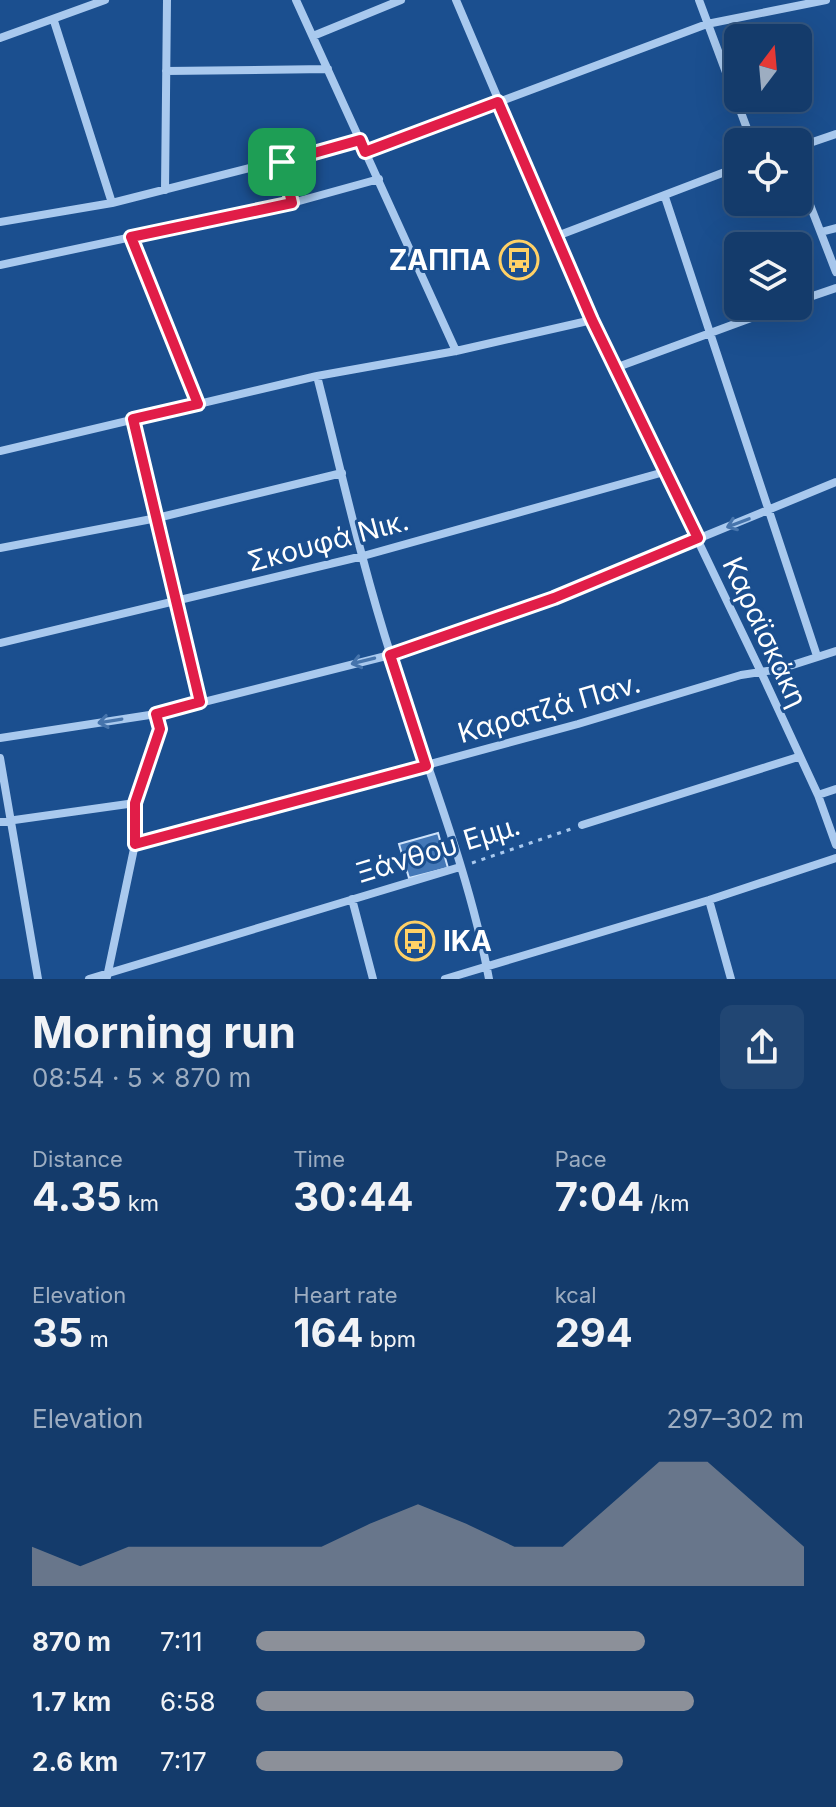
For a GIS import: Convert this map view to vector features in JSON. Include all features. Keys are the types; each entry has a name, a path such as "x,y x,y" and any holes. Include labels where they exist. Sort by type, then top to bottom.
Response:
{"street":[{"path":"0,38 105,0"},
{"path":"165,190 167,0"},
{"path":"296,0 456,351"},
{"path":"313,36 401,0"},
{"name":"Καραϊσκάκη","path":"456,0 592,320 761,672 818,795 836,845"},
{"path":"699,0 747,128"},
{"path":"365,152 707,24 826,0"},
{"path":"54,21 112,203"},
{"path":"166,71 328,69"},
{"path":"812,142 836,134"},
{"path":"0,222 112,203 360,140"},
{"path":"282,162 292,203"},
{"path":"557,236 724,173"},
{"path":"0,265 292,203 379,179"},
{"path":"665,197 817,656"},
{"path":"812,209 836,272"},
{"path":"821,232 836,228"},
{"path":"131,237 198,404"},
{"path":"812,296 836,288"},
{"path":"0,451 317,376 456,351 592,320"},
{"path":"615,368 744,320"},
{"path":"317,376 390,655 460,867 489,979"},
{"path":"133,419 200,702"},
{"name":"Σκουφά Νικ.","path":"0,643 363,556 664,472"},
{"path":"0,548 157,518 342,473"},
{"path":"0,738 156,714 390,655 554,598 836,482"},
{"name":"Καρατζά Παν.","path":"135,844 578,724 741,675 780,669 836,651"},
{"path":"107,977 135,844 135,803 160,729 156,714"},
{"path":"582,825 798,757"},
{"path":"0,758 38,979"},
{"path":"818,795 836,789"},
{"path":"0,822 135,803"},
{"path":"445,979 709,900 836,858"},
{"name":"Ξάνθου Εμμ.","path":"89,979 107,977 460,867"},
{"path":"352,899 373,979"},
{"path":"709,900 731,979"}],"path":[{"name":"Ξάνθου Εμμ.","path":"460,867 582,825"}],"building":[{"path":"438,833 448,868 409,878 399,844"}],"place":[{"name":"ΖΑΠΠΑ","path":"519,260"},
{"name":"ΙΚΑ","path":"415,941"}],"route":[{"path":"498,102 592,320 698,538 554,598 390,655 426,766 135,844 135,803 160,729 156,714 200,702 133,419 198,404 131,237 292,203 282,162 360,140 365,152 498,102"}]}
